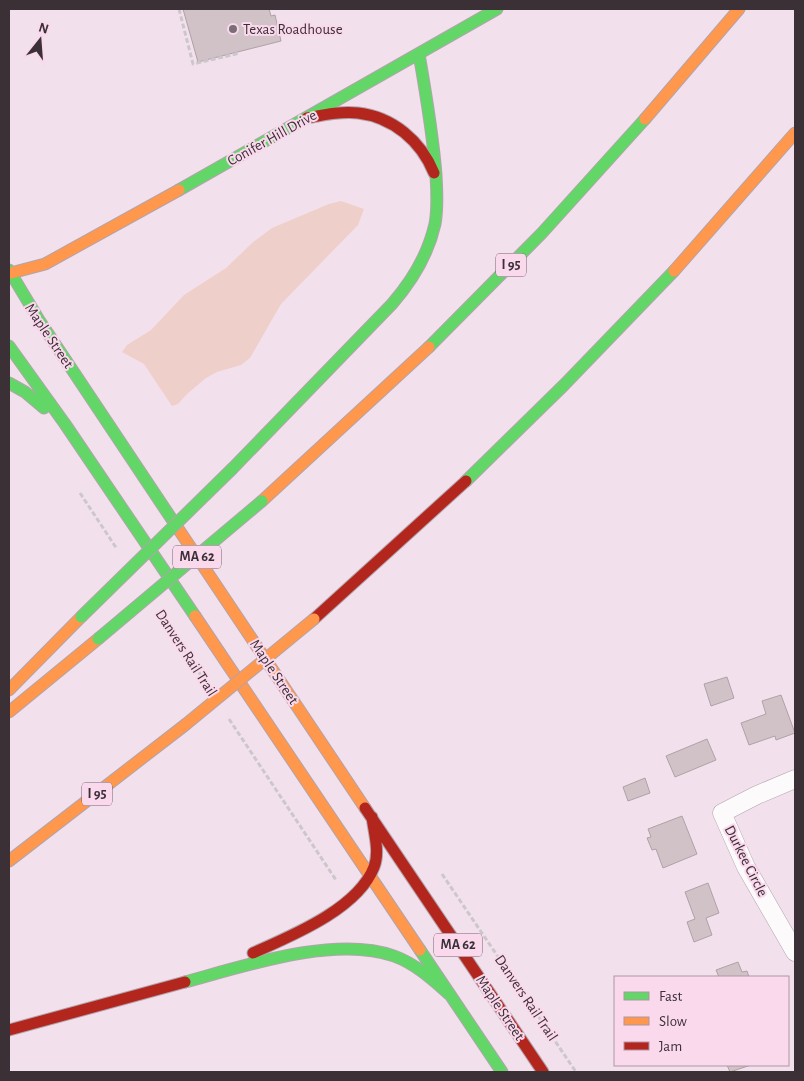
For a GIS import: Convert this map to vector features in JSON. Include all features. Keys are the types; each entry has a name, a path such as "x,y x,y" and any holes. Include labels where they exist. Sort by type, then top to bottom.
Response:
{"main road":[{"name":"Conifer Hill Drive","path":"45,264 468,28 497,9"},
{"name":"I 95","path":"9,712 262,501 420,356 520,256 628,140 739,9"},
{"path":"9,690 233,468 392,304 411,281 426,253 436,223 437,208 433,136 419,54"},
{"path":"307,118 329,114 359,113 386,121 398,128 419,146 433,169 436,183"},
{"name":"I 95","path":"9,861 185,725 314,618 448,498 560,390 670,274 795,133"},
{"path":"10,273 45,264"},
{"path":"25,291 45,264"},
{"name":"Maple Street","path":"10,273 25,291 372,817 543,1072"},
{"name":"MA 62","path":"9,346 65,424 502,1072"},
{"path":"9,383 26,392 65,424"},
{"path":"158,990 262,949 317,921 349,900 362,888 374,867 376,854 372,817"},
{"path":"9,1030 267,961 298,955 351,950 374,951 400,958 425,972 450,995"}],"street":[{"name":"Durkee Circle","path":"795,779 757,795 722,813 746,867 795,952"}],"path":[{"path":"179,9 193,64 240,53"},
{"path":"80,493 118,551"},
{"name":"Danvers Rail Trail","path":"157,609 206,684"},
{"path":"228,717 349,900"},
{"name":"Danvers Rail Trail","path":"442,874 576,1072"}],"shaded area":[{"path":"341,201 364,209 358,225 281,304 250,358 241,365 217,372 206,378 178,404 172,406 144,364 122,352 127,345 151,330 184,295 226,268 252,243 272,228 329,204"}],"building":[{"name":"Texas Roadhouse","path":"183,9 269,9 271,16 275,15 281,41 198,62"},
{"path":"727,677 734,698 711,706 704,684"},
{"path":"781,695 795,733 776,740 775,736 749,745 741,723 766,714 762,701"},
{"path":"707,739 716,760 675,777 666,756"},
{"path":"645,778 650,793 628,801 623,787"},
{"path":"682,816 697,854 663,868 656,849 652,850 647,838 651,837 648,829"},
{"path":"708,883 719,913 706,918 712,935 694,942 687,922 695,919 685,892"},
{"path":"738,962 742,972 747,971 749,976 719,976 716,970"},
{"path":"727,1066 748,1066 730,1072"}],"traffic: fast":[{"path":"179,190 497,9"},
{"path":"233,468 392,304 413,277 424,257 435,224 437,193 431,129 419,54"},
{"path":"429,347 542,233 645,119"},
{"path":"9,270 39,320 177,527"},
{"path":"466,481 564,385 674,271"},
{"path":"9,346 65,424 195,616"},
{"path":"9,383 25,392 44,408"},
{"path":"81,617 233,468"},
{"path":"98,639 262,501"},
{"path":"185,982 290,955 345,949 370,950 394,956 410,963 450,995"},
{"path":"420,950 502,1072"}],"traffic: slow":[{"path":"645,119 739,9"},
{"path":"674,271 795,133"},
{"path":"11,273 45,264 179,190"},
{"path":"262,501 429,347"},
{"path":"177,527 365,808"},
{"path":"195,616 420,950"},
{"path":"9,690 81,617"},
{"path":"185,725 314,619"},
{"path":"9,712 98,639"},
{"path":"9,861 185,725"}],"traffic: jam":[{"path":"307,118 332,114 358,113 371,115 383,120 394,125 413,141 422,151 434,173"},
{"path":"314,619 466,481"},
{"path":"365,808 543,1072"},
{"path":"253,953 322,919 354,896 366,882 376,861 376,842 372,817"},
{"path":"9,1030 185,982"}],"place":[{"name":"Texas Roadhouse","path":"233,29"}]}
